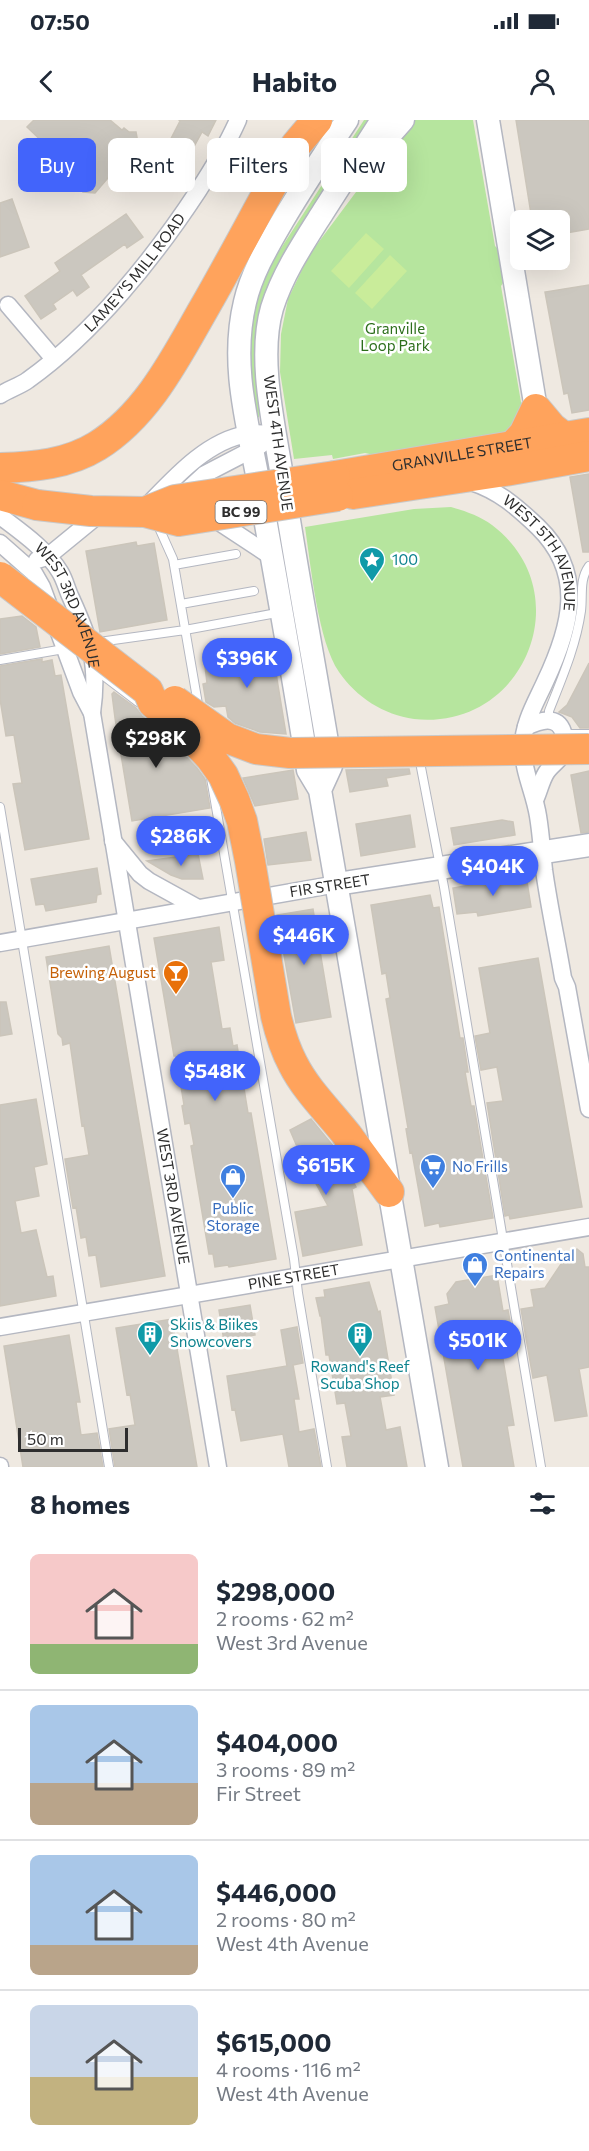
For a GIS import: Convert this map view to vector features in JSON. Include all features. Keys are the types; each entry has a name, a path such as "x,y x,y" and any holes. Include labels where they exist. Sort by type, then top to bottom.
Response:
{"highway":[{"path":"0,468 32,467 75,456 97,446 135,413 166,373 278,174 296,145 316,120"},
{"path":"512,447 524,434 536,409 552,428 577,435"},
{"name":"GRANVILLE STREET","path":"337,486 577,435"},
{"name":"GRANVILLE STREET","path":"337,486 459,477 589,456"},
{"name":"BC 99","path":"0,495 38,505 91,511 149,511 175,500 337,486"},
{"path":"11,569 152,704 182,727 210,757 223,775 242,821 276,1016 283,1043 300,1076 389,1192"},
{"path":"152,704 162,692 227,738 256,748 290,753 589,749"}],"main road":[{"name":"WEST 4TH AVENUE","path":"346,120 280,224 252,278 239,332 238,363 308,770 320,790 337,884 437,1467"},
{"name":"WEST 4TH AVENUE","path":"320,790 331,766 291,537 276,435 268,365 268,337 272,310 281,283 382,120"},
{"path":"318,220 348,195 388,137 403,120"},
{"path":"488,120 536,409"},
{"name":"FIR STREET","path":"337,884 589,845"}],"street":[{"name":"LAMEY'S MILL ROAD","path":"1,391 27,382 54,359 87,329 155,252 208,175 238,120"},
{"path":"8,304 54,359"},
{"path":"149,511 149,504 180,472 206,453 230,439 251,442 276,435"},
{"name":"WEST 5TH AVENUE","path":"459,477 491,488 506,498 548,538 564,562 569,587 569,610 564,636 526,727 523,744 528,784 535,800 544,869 563,978 567,987 589,1109"},
{"path":"0,495 45,499 105,509 149,511 216,520 272,557"},
{"path":"11,569 47,556 105,509"},
{"name":"WEST 3RD AVENUE","path":"0,516 34,542 60,572 91,643 96,669 92,713 218,1467"},
{"name":"WEST 3RD AVENUE","path":"0,543 11,569 34,573 42,587 81,692 92,713"},
{"path":"526,727 539,721 556,722 564,734 566,746 561,758 546,773 535,800"},
{"path":"112,839 140,874 198,908"},
{"name":"FIR STREET","path":"0,943 337,884"},
{"name":"PINE STREET","path":"0,1327 189,1293 589,1227"}],"lane":[{"path":"149,511 174,565 202,730"},
{"path":"174,565 236,554"},
{"path":"549,720 549,711 575,643 581,610 582,577 589,566"},
{"path":"181,604 254,591"},
{"path":"91,643 185,630 282,612"},
{"path":"0,660 64,649"},
{"path":"96,669 152,704"},
{"path":"564,734 589,734"},
{"path":"204,741 327,1467"},
{"path":"417,741 541,1467"},
{"path":"202,766 210,774"},
{"path":"0,807 109,1467"}],"green space":[{"path":"364,120 373,120 361,138 352,138"},
{"name":"Granville Loop Park","path":"413,120 473,120 495,246 499,250 505,280 501,286 522,408 511,432 379,456 365,453 333,459 332,455 294,459 280,372 281,334 288,299 309,255 356,192 407,192 407,138 396,138"},
{"path":"321,186 321,192 324,192 289,245 266,293 260,411 257,418 249,376 248,348 255,309 274,259"},
{"path":"366,233 384,249 349,288 331,271"},
{"path":"390,255 407,271 372,309 355,293"},
{"path":"451,507 472,514 492,525 519,553 533,585 536,619 528,652 511,681 486,703 453,717 414,719 403,717 382,709 362,697 346,681 332,659 316,603 305,527 414,509"}],"building":[{"path":"34,120 110,120 122,130 124,128 129,132 136,132 137,138 108,138 108,178 96,192 96,138 39,138 27,127"},
{"path":"216,120 208,136 202,132 195,145 195,138 171,138 180,121"},
{"path":"516,120 589,120 589,229 570,232 570,210 530,210"},
{"path":"12,199 29,247 0,257 0,203"},
{"path":"126,214 143,237 127,248 125,244 81,275 89,287 77,296 73,290 53,304 56,309 41,319 25,296 60,271 55,263"},
{"path":"589,285 589,410 572,413 568,393 564,394 545,292"},
{"path":"589,474 589,552 583,552 570,477"},
{"path":"136,542 137,546 154,543 167,620 100,632 86,551"},
{"path":"22,616 36,627 40,647 0,654 0,619"},
{"path":"267,644 269,656 273,655 286,734 260,732 235,723 228,717 226,706 214,707 206,702 203,684 207,683 205,666 229,662 227,650"},
{"path":"42,659 42,662 52,660 55,676 61,675 89,839 25,850 13,784 22,783 14,735 6,736 0,699 0,666"},
{"path":"589,663 589,728 580,728 572,717 559,712 567,705"},
{"path":"114,692 136,708 197,768 205,779 210,808 132,821 115,718 112,694"},
{"path":"409,769 410,774 386,778 388,786 350,792 346,770"},
{"path":"293,770 298,799 255,806 243,778"},
{"path":"589,771 589,832 581,833 571,775"},
{"path":"410,815 415,847 361,856 356,824"},
{"path":"502,820 513,822 515,835 454,845 451,828"},
{"path":"306,832 311,860 268,865 264,839"},
{"path":"198,854 203,879 182,879 147,861"},
{"path":"97,868 101,894 97,895 96,902 46,911 44,904 36,905 31,879"},
{"path":"526,875 531,907 478,916 477,912 457,914 453,888"},
{"path":"430,895 433,908 439,907 460,1038 463,1038 468,1072 465,1072 471,1106 474,1106 493,1218 440,1227 439,1223 425,1226 406,1129 408,1128 386,999 390,998 386,973 382,974 371,905"},
{"path":"313,909 331,1017 296,1023 277,915"},
{"path":"219,927 224,960 211,962 222,1029 230,1028 233,1046 237,1045 276,1259 229,1267 228,1265 215,1267 213,1254 209,1254 191,1146 194,1145 190,1123 185,1124 176,1056 174,1056 154,938"},
{"path":"109,946 165,1276 101,1287 96,1255 89,1256 86,1237 81,1238 76,1207 73,1208 65,1159 89,1155 84,1125 82,1126 70,1043 63,1045 62,1038 58,1034 46,957"},
{"path":"538,958 582,1207 510,1219 509,1215 505,1216 487,1103 503,1101 497,1067 481,1070 475,1036 490,1033 479,968"},
{"path":"0,1002 6,1002 12,1034 0,1036"},
{"path":"36,1099 47,1164 34,1167 39,1196 15,1201 21,1233 36,1230 47,1277 53,1276 56,1296 0,1306 0,1105"},
{"path":"311,1119 334,1147 356,1187 352,1189 362,1245 303,1256 295,1212 328,1206 290,1130"},
{"path":"577,1249 583,1254 585,1267 589,1267 589,1367 579,1369 587,1416 555,1421 547,1375 533,1378 521,1309 534,1307 531,1290 545,1288 569,1252"},
{"path":"497,1275 503,1311 508,1310 511,1327 498,1329 514,1425 507,1426 514,1467 463,1467 435,1307 449,1304 447,1294 456,1282"},
{"path":"369,1282 378,1312 380,1311 394,1395 380,1397 386,1430 400,1427 407,1467 347,1467 342,1437 351,1436 345,1403 337,1404 316,1298 325,1297 324,1290"},
{"path":"250,1305 255,1335 224,1341 219,1310"},
{"path":"172,1319 197,1467 115,1467 109,1429 135,1425 130,1394 127,1395 116,1328"},
{"path":"297,1327 303,1363 293,1365 299,1399 294,1399 299,1432 314,1429 321,1467 289,1467 283,1434 241,1441 235,1409 232,1410 227,1376 287,1366 281,1330"},
{"path":"69,1335 80,1402 76,1402 81,1435 97,1433 103,1467 23,1467 4,1346"}],"place":[{"name":"100","path":"372,583"},
{"name":"Brewing August","path":"176,996"},
{"name":"No Frills","path":"433,1190"},
{"name":"Public Storage","path":"233,1200"},
{"name":"Continental Repairs","path":"475,1288"},
{"name":"Skiis & Biikes Snowcovers","path":"150,1357"},
{"name":"Rowand's Reef Scuba Shop","path":"360,1358"}]}
